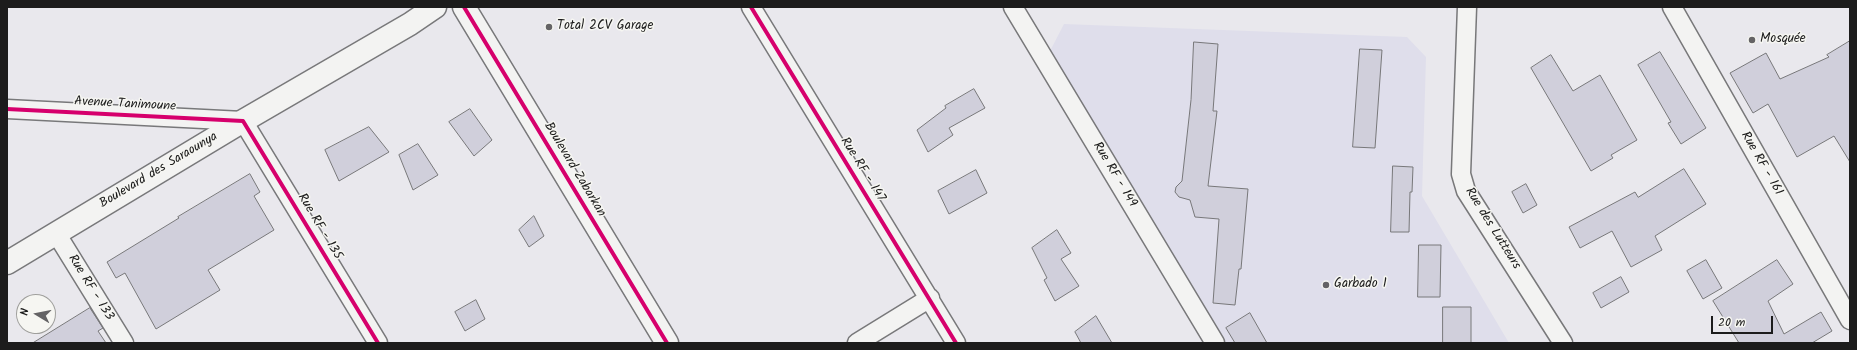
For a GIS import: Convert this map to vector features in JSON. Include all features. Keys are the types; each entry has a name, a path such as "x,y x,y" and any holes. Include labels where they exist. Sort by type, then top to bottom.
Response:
{"main road":[{"name":"Boulevard des Saraounya","path":"7,263 243,121 410,24 435,7"},
{"name":"Boulevard Zabarkan","path":"464,7 666,343"}],"street":[{"name":"Rue RF - 147","path":"751,7 930,298 956,343"},
{"name":"Rue RF - 149","path":"1013,7 1215,343"},
{"name":"Rue des Lutteurs","path":"1467,7 1461,174 1466,190 1563,343"},
{"name":"Rue RF - 161","path":"1672,7 1850,320"},
{"name":"Avenue Tanimoune","path":"7,109 243,121"},
{"name":"Rue RF - 135","path":"243,121 378,343"},
{"name":"Rue RF - 133","path":"56,233 124,343"},
{"path":"857,343 930,298"}],"shaded area":[{"path":"1064,24 1407,37 1426,57 1422,196 1509,343 1223,343 1049,53"}],"building":[{"path":"1850,41 1850,162 1834,136 1797,157 1768,104 1753,113 1730,73 1766,53 1780,79 1829,57 1827,55"},
{"path":"1194,42 1218,44 1213,111 1217,111 1208,186 1248,189 1241,269 1239,269 1235,305 1213,303 1219,219 1195,217 1190,200 1179,197 1175,192 1176,187 1182,181 1191,100"},
{"path":"1360,49 1382,50 1375,148 1353,147"},
{"path":"1660,52 1706,128 1681,144 1668,123 1671,122 1638,65"},
{"path":"1551,55 1573,91 1600,75 1637,140 1611,155 1613,158 1591,171 1531,68"},
{"path":"974,89 985,108 949,128 953,135 928,152 917,130 946,108 945,106"},
{"path":"470,109 492,140 474,156 449,122"},
{"path":"369,127 389,152 339,181 325,150"},
{"path":"418,144 438,175 413,190 399,155"},
{"path":"1393,166 1413,167 1412,192 1410,192 1409,232 1391,232"},
{"path":"1684,169 1706,204 1655,236 1662,250 1631,267 1612,231 1580,248 1569,227 1635,192 1638,197"},
{"path":"976,170 987,193 949,214 938,191"},
{"path":"250,174 260,192 254,196 274,230 208,270 220,290 156,329 125,273 116,278 107,262"},
{"path":"1526,184 1537,205 1523,213 1512,192"},
{"path":"534,216 544,236 529,247 519,230"},
{"path":"1057,230 1071,253 1061,259 1079,286 1055,301 1044,280 1047,278 1032,248"},
{"path":"1419,245 1441,245 1440,297 1418,297"},
{"path":"1706,260 1722,288 1703,299 1687,271"},
{"path":"1777,260 1793,284 1768,301 1784,334 1821,312 1832,331 1812,343 1739,343 1713,301"},
{"path":"1621,277 1629,292 1601,308 1593,293"},
{"path":"476,300 485,319 465,331 455,312"},
{"path":"1443,307 1471,307 1471,343 1443,343"},
{"path":"90,308 103,328 98,331 106,343 33,343 48,334 56,334 56,329"},
{"path":"1250,313 1267,343 1235,343 1226,328"},
{"path":"1096,316 1112,343 1081,343 1075,332"}],"cycle path":[{"path":"464,7 667,343"},
{"path":"751,7 956,343"},
{"path":"7,109 243,121 378,343"}],"place":[{"name":"Total 2CV Garage","path":"549,27"},
{"name":"Mosquée","path":"1752,40"},
{"name":"Garbado 1","path":"1326,285"}]}
